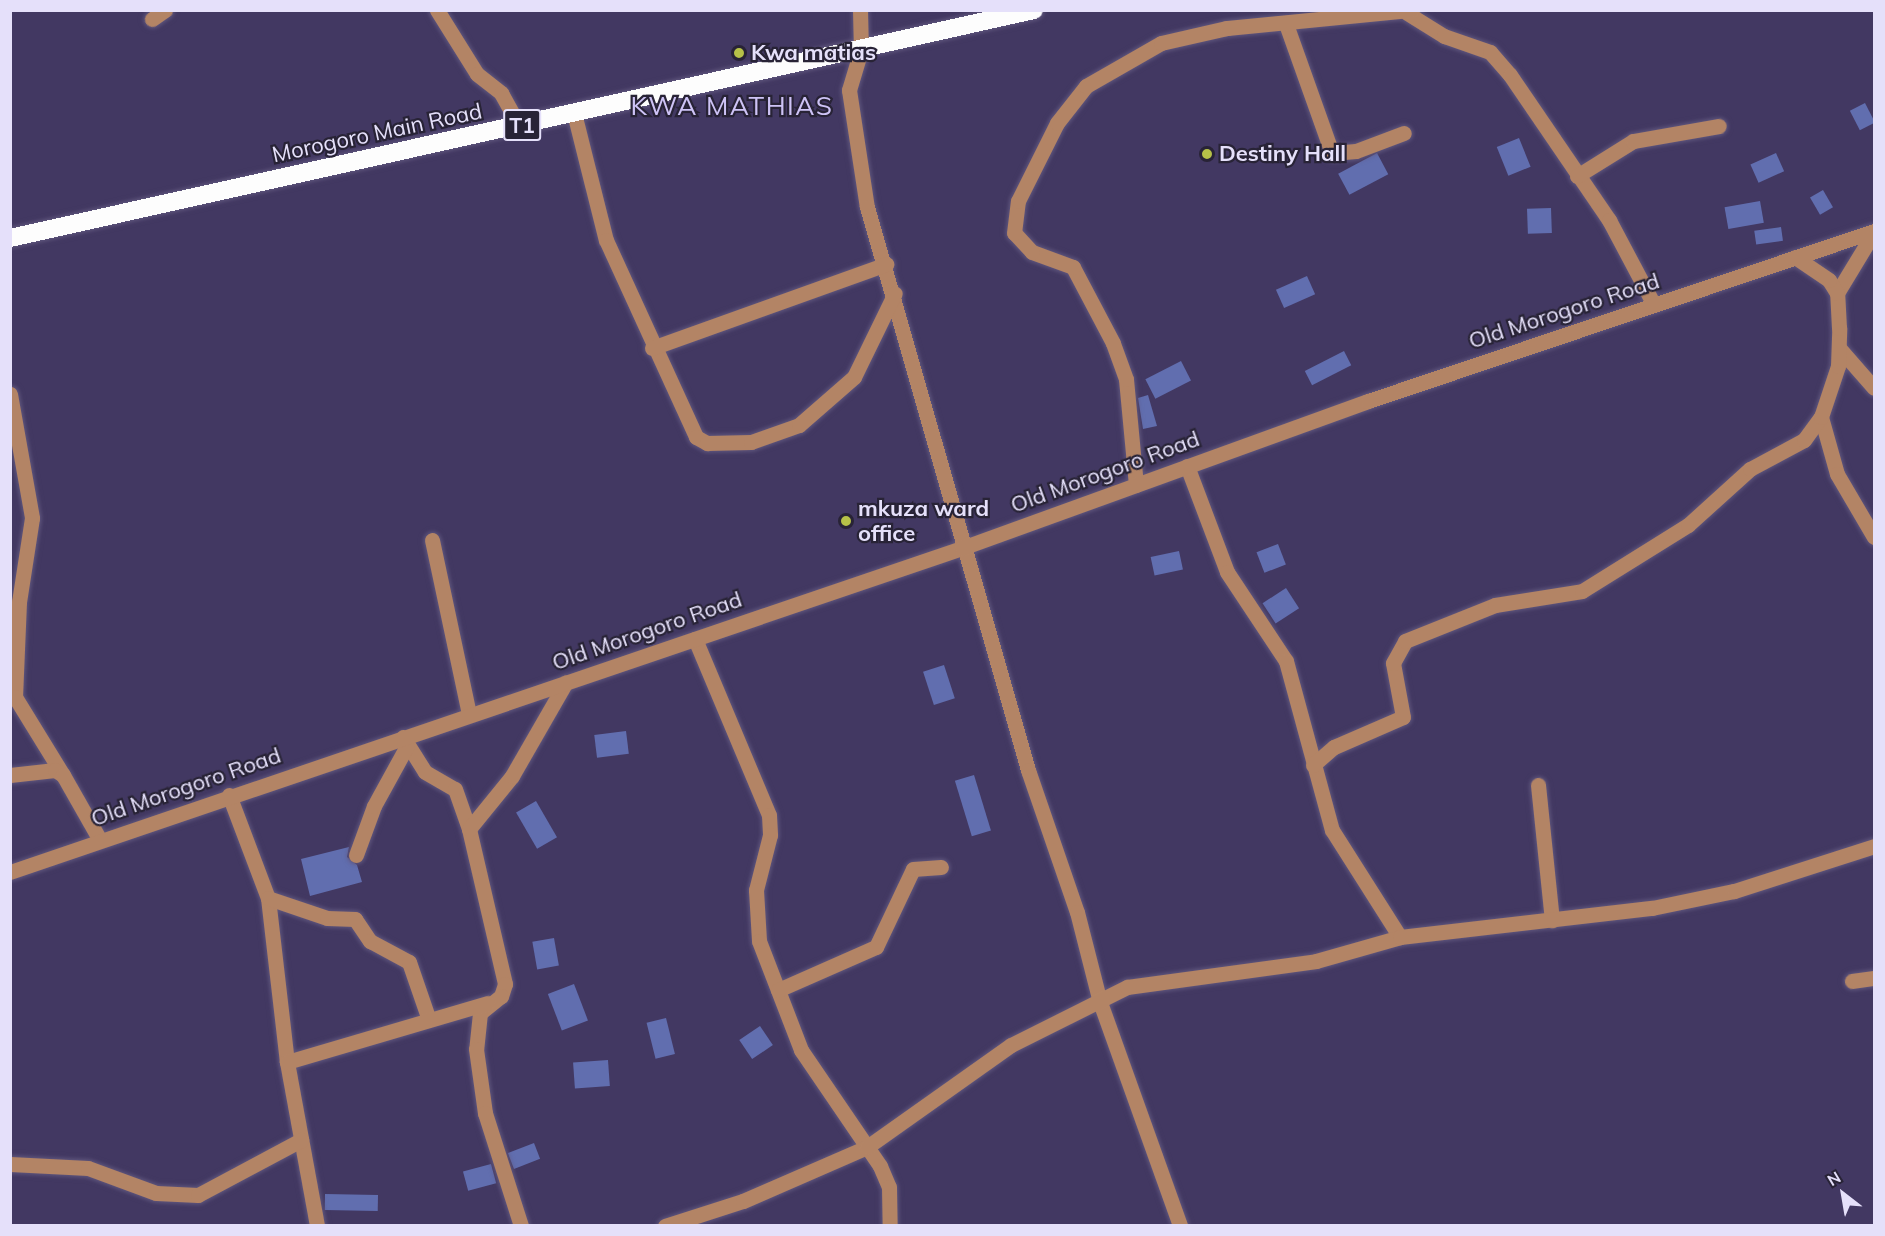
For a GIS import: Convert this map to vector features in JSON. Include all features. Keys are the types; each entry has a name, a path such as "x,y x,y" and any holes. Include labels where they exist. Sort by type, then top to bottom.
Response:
{"highway":[{"name":"Morogoro Main Road","path":"10,238 1034,10"}],"street":[{"path":"152,19 165,10"},
{"path":"437,10 477,74 501,93 519,126"},
{"path":"860,10 861,50 850,100 867,207 895,293 962,548 1098,985 1100,1002 1180,1226"},
{"path":"1136,485 1126,379 1113,343 1073,267 1020,242 1012,223 1018,201 1072,100 1100,75 1138,52 1191,34 1410,12 1444,36 1490,52 1609,220 1654,305"},
{"path":"1286,24 1332,153 1356,151 1404,133"},
{"path":"574,113 606,240 652,348 696,438 707,443 760,440 799,425 854,377 895,293"},
{"path":"1577,176 1633,141 1719,126"},
{"path":"1313,765 1334,747 1403,717 1393,663 1405,641 1495,605 1582,591 1688,525 1738,478 1803,440 1821,417 1839,348 1837,293 1875,231"},
{"name":"Old Morogoro Road","path":"10,872 229,795 405,741 469,714 962,548 1187,466 1875,231"},
{"path":"1795,257 1813,265 1837,293"},
{"path":"652,348 886,264"},
{"path":"1839,348 1875,388"},
{"path":"10,393 32,518 19,602 13,699 63,775 100,840"},
{"path":"1821,417 1837,474 1875,537"},
{"path":"1187,466 1227,572 1286,661 1332,830 1400,938"},
{"path":"432,540 469,714"},
{"path":"695,639 769,815 770,836 754,911 759,941 801,1050 867,1147 889,1187 890,1226"},
{"path":"469,829 512,776 566,682"},
{"path":"405,741 425,772 455,789 469,829 505,984 476,1026 485,1113 520,1226"},
{"path":"356,855 374,806 405,741"},
{"path":"10,775 55,770 63,775"},
{"path":"1538,785 1552,920"},
{"path":"229,795 268,898 287,1062 317,1226"},
{"path":"1098,985 1127,987 1316,961 1400,938 1552,920 1734,891 1875,846"},
{"path":"778,990 876,947 913,869 941,867"},
{"path":"268,898 327,918 355,919 370,942 409,962 429,1020"},
{"path":"1852,981 1875,978"},
{"path":"665,1226 743,1201 867,1147 1011,1045 1127,987"},
{"path":"287,1062 491,1002"},
{"path":"10,1164 88,1168 156,1193 198,1195 301,1140"}],"building":[{"path":"1865,103 1874,123 1860,130 1850,111"},
{"path":"1519,138 1531,167 1508,176 1497,147"},
{"path":"1377,153 1388,174 1349,195 1338,174"},
{"path":"1776,153 1784,171 1759,183 1750,164"},
{"path":"1823,190 1833,207 1820,215 1810,198"},
{"path":"1760,201 1764,223 1728,229 1725,207"},
{"path":"1551,208 1552,233 1528,234 1527,209"},
{"path":"1781,227 1783,241 1756,245 1754,231"},
{"path":"1307,276 1315,294 1284,308 1276,290"},
{"path":"1344,351 1351,365 1312,385 1305,371"},
{"path":"1181,361 1191,381 1155,399 1145,379"},
{"path":"1148,395 1157,426 1143,429 1138,398"},
{"path":"1278,544 1286,565 1264,573 1257,552"},
{"path":"1179,551 1183,570 1155,576 1151,557"},
{"path":"1286,588 1299,608 1276,623 1263,603"},
{"path":"944,665 955,698 934,705 923,672"},
{"path":"626,731 629,754 597,758 594,735"},
{"path":"974,775 991,830 972,836 955,781"},
{"path":"536,801 557,837 537,849 516,812"},
{"path":"349,847 347,857 357,865 362,882 310,896 301,859"},
{"path":"554,938 559,966 537,969 532,942"},
{"path":"574,984 588,1020 562,1030 548,994"},
{"path":"666,1018 675,1054 656,1059 647,1023"},
{"path":"760,1026 773,1045 752,1059 739,1040"},
{"path":"608,1060 610,1086 575,1088 573,1062"},
{"path":"534,1143 540,1159 514,1169 508,1153"},
{"path":"491,1164 496,1183 468,1191 463,1172"},
{"path":"325,1194 378,1195 378,1211 325,1210"}],"place":[{"name":"Kwa matias","path":"739,53"},
{"name":"Destiny Hall","path":"1207,154"},
{"name":"mkuza ward office","path":"846,521"}],"district":[{"name":"KWA MATHIAS","path":"732,106"}]}
